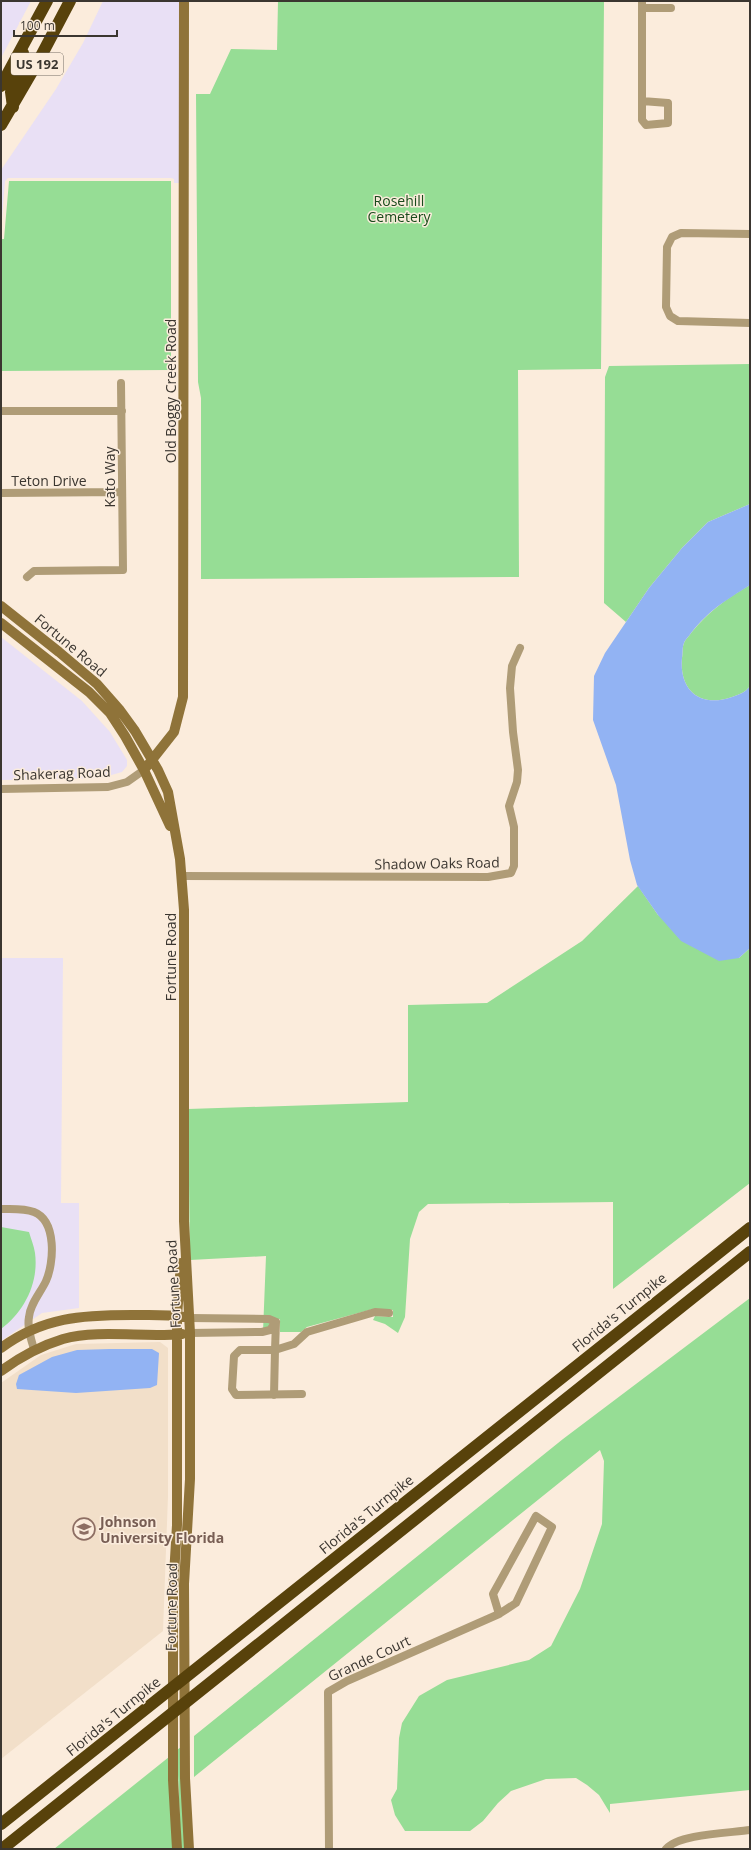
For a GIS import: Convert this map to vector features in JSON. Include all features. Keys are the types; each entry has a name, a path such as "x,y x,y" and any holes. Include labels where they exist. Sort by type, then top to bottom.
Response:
{"highway":[{"name":"US 192","path":"1,86 23,48 47,1"},
{"name":"US 192","path":"1,125 13,106 70,1"},
{"path":"13,106 11,92 21,72 23,48"},
{"name":"Florida's Turnpike","path":"1,1824 750,1228"},
{"path":"2,1849 750,1252"}],"main road":[{"name":"Old Boggy Creek Road","path":"144,770 174,732 183,697 184,1"},
{"name":"Fortune Road","path":"1,606 97,684 119,709 152,760 168,792 182,876 184,1221 190,1318 189,1519 184,1584 185,1778 189,1849"},
{"name":"Fortune Road","path":"1,623 89,692 110,713 126,736 144,770 176,838"},
{"name":"Fortune Road","path":"177,1849 173,1738 173,1592 177,1525 177,1316 184,1221"},
{"path":"1,1348 29,1332 63,1318 95,1315 177,1316 190,1318"},
{"path":"1,1371 34,1349 64,1339 90,1336 190,1333"}],"street":[{"path":"642,102 642,4 671,8"},
{"path":"750,234 681,233 672,237 667,247 666,307 670,316 678,321 750,323"},
{"name":"Kato Way","path":"28,577 34,571 123,570 121,383"},
{"path":"1,411 122,411"},
{"name":"Teton Drive","path":"1,493 122,492"},
{"name":"Shadow Oaks Road","path":"182,876 488,877 511,873 514,866 514,827 509,806 517,782 518,770 513,732 510,688 512,666 520,648"},
{"name":"Shakerag Road","path":"1,789 108,787 127,782 144,770"},
{"path":"1,1209 23,1209 36,1212 45,1222 52,1236 52,1252 47,1280 29,1315 29,1332 34,1349"},
{"path":"302,1394 236,1395 232,1389 234,1356 240,1350 275,1350 294,1344 307,1332 375,1312 389,1313"},
{"path":"190,1318 262,1319 276,1322"},
{"path":"190,1333 262,1332 270,1330 276,1322"},
{"path":"274,1395 276,1322"},
{"path":"177,1422 190,1423"},
{"name":"Grande Court","path":"329,1849 328,1692 347,1680 499,1614 516,1603 552,1527 536,1516 493,1594 499,1614"},
{"path":"666,1849 669,1845 682,1840 750,1830"}],"shaded area":[{"path":"1,1 31,1 1,58"},
{"path":"103,1 180,1 180,183 174,183 174,179 171,178 8,178 5,181 1,231 1,170 56,89 83,43"},
{"path":"1,637 82,701 110,732 127,760 127,766 122,772 101,778 1,780"},
{"path":"1,958 63,958 61,1203 79,1203 79,1308 42,1313 1,1341"},
{"name":"Johnson University Florida","path":"160,1342 168,1348 168,1496 163,1631 1,1759 1,1383 41,1355 76,1344"}],"green space":[{"name":"Rosehill Cemetery","path":"278,1 604,1 601,369 518,370 519,577 201,579 201,398 198,382 196,94 210,94 231,49 277,50"},
{"path":"9,181 171,181 171,370 1,371 1,239 4,239"},
{"path":"750,364 750,504 708,522 682,548 649,588 626,622 604,603 605,377 609,366"},
{"path":"750,585 750,686 742,693 721,700 702,698 694,694 688,688 684,680 682,658 684,643 697,625 711,612 733,595"},
{"path":"638,886 658,915 739,958 750,948 750,1183 613,1289 613,1202 428,1204 419,1212 410,1239 405,1317 398,1333 385,1324 373,1320 375,1316 393,1317 393,1310 373,1309 307,1327 301,1332 280,1332 280,1319 272,1319 272,1332 263,1332 266,1256 190,1260 188,1109 408,1102 408,1005 487,1003 582,941"},
{"path":"1,1227 29,1232 35,1250 36,1264 35,1275 28,1296 17,1314 1,1329"},
{"path":"750,1298 750,1790 610,1804 610,1813 599,1795 576,1778 546,1779 511,1791 498,1803 483,1821 470,1831 405,1831 395,1815 391,1800 397,1789 399,1738 402,1723 419,1696 447,1680 529,1660 551,1646 580,1589 602,1524 604,1461 600,1450 194,1777 194,1736 563,1439"},
{"path":"181,1747 185,1849 181,1849 177,1750"},
{"path":"169,1757 173,1849 54,1849"}],"water":[{"path":"750,504 750,585 718,606 698,625 683,646 682,658 684,680 688,688 694,694 702,698 721,700 742,693 750,686 750,948 739,958 719,961 681,941 658,915 637,885 630,860 616,785 593,720 594,676 605,653 649,588 682,548 708,522"},
{"path":"152,1349 159,1353 157,1385 150,1388 76,1393 17,1389 16,1384 19,1375 52,1357 77,1350"}],"place":[{"name":"Johnson University Florida","path":"84,1529"}]}
